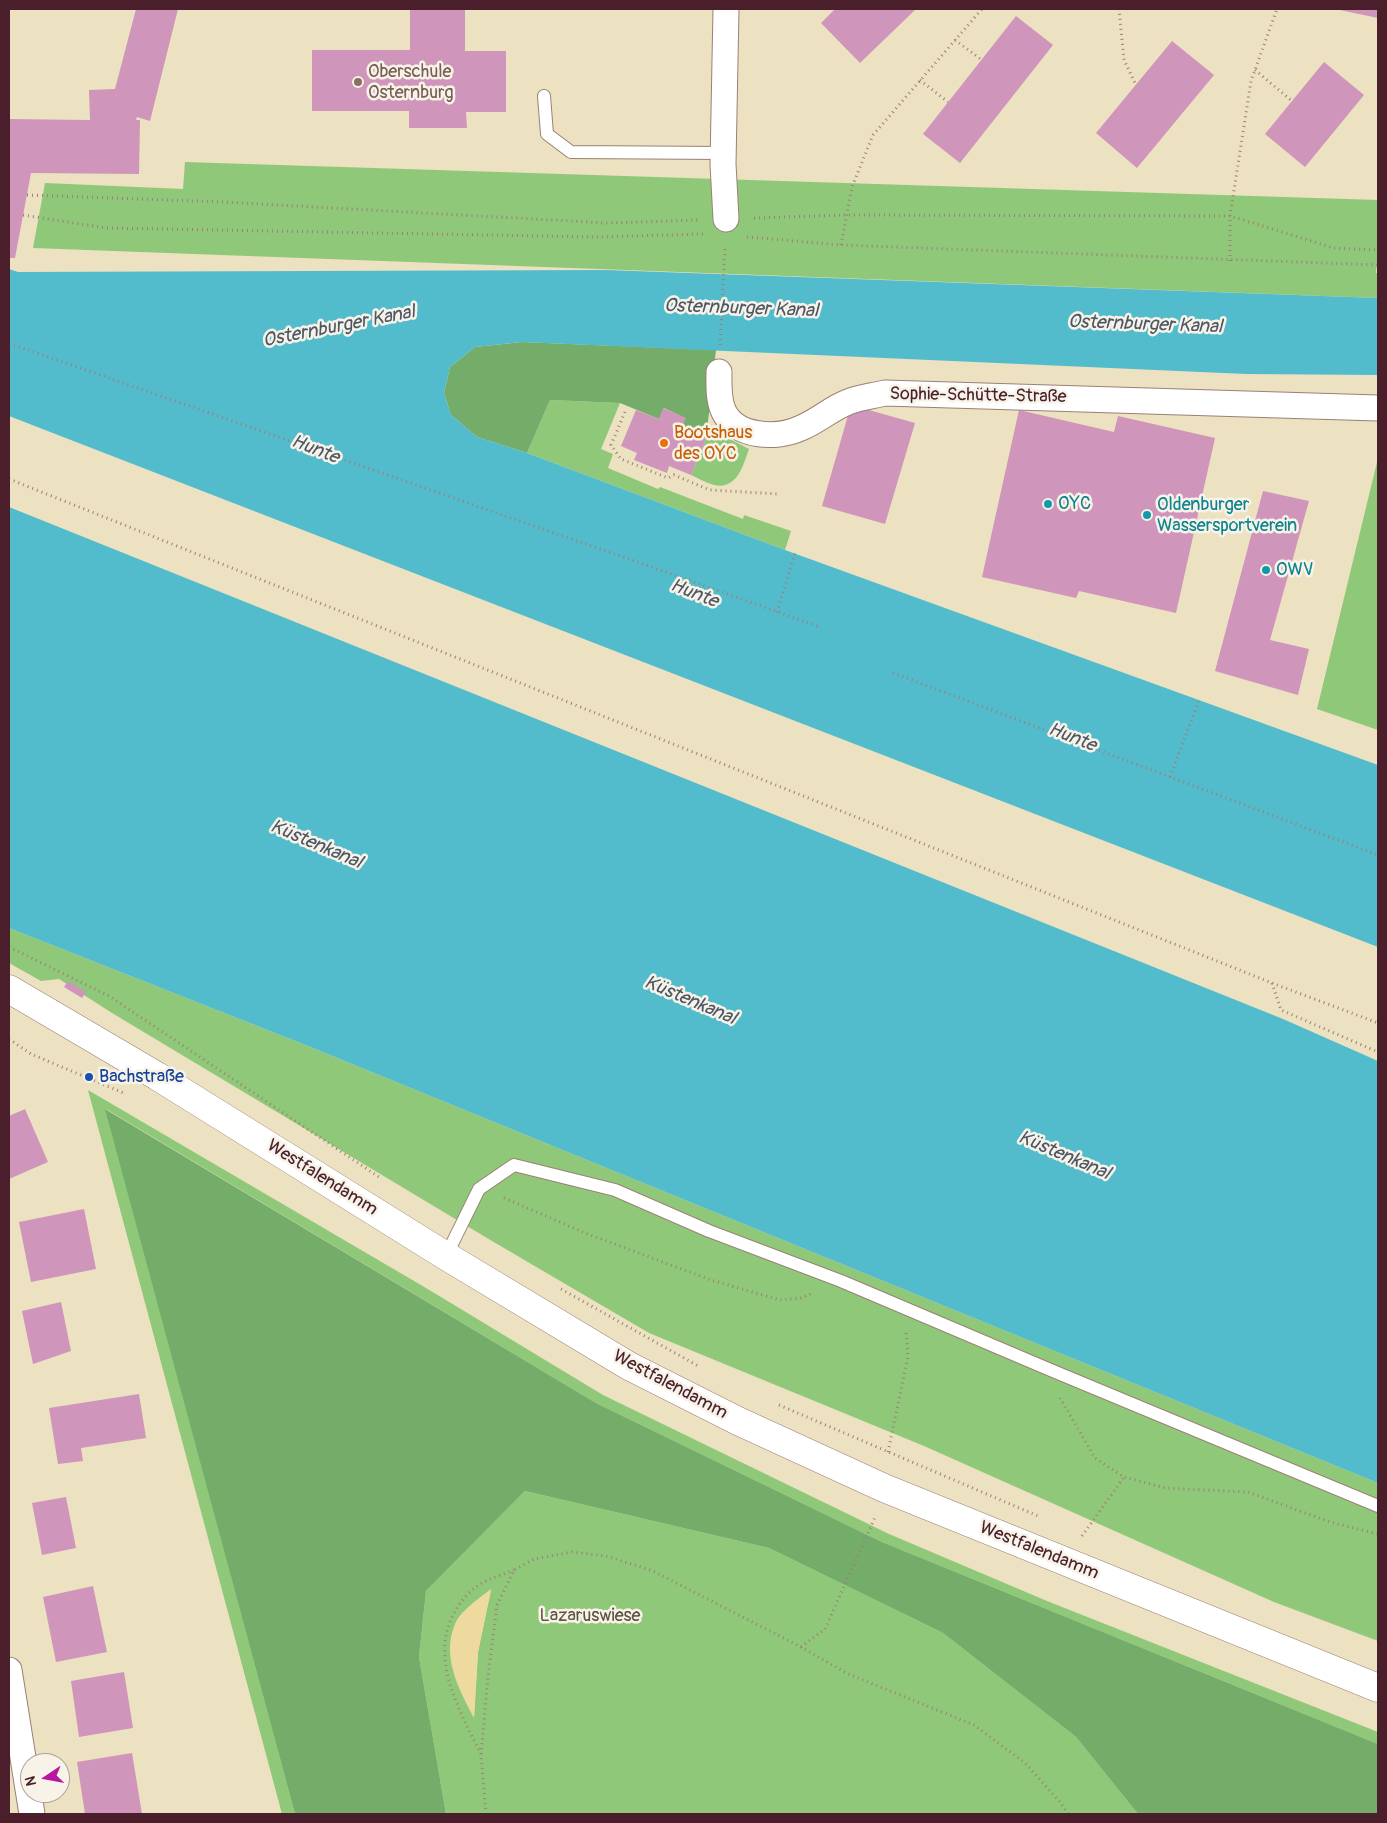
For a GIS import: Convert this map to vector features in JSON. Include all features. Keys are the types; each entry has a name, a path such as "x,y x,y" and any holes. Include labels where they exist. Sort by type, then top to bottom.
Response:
{"street":[{"path":"726,9 723,153 733,227"},
{"name":"Sophie-Schütte-Straße","path":"719,372 720,400 730,421 750,432 768,434 787,433 800,429 847,402 885,393 1378,408"},
{"name":"Westfalendamm","path":"9,988 157,1076 446,1256 629,1366 738,1422 884,1488 1378,1688"},
{"path":"9,1670 32,1814"}],"lane":[{"path":"544,96 547,134 571,152 723,153"},
{"path":"446,1256 479,1189 514,1165 614,1190 708,1231 841,1281 1378,1506"}],"path":[{"path":"841,245 852,187 873,136 982,9"},
{"path":"1119,9 1124,60 1136,85"},
{"path":"1230,260 1230,216 1251,82 1277,9"},
{"path":"955,40 982,60"},
{"path":"1255,70 1292,101"},
{"path":"920,80 948,102"},
{"path":"27,195 223,202 607,223 733,227 841,245 1378,265"},
{"path":"23,215 106,228 596,237 707,234"},
{"path":"733,227 846,215 1230,216 1334,248 1378,250"},
{"path":"719,372 724,253"},
{"path":"9,345 20,347 820,627"},
{"path":"625,412 611,445 621,459 668,478 674,475 710,490 778,494"},
{"path":"9,479 1272,983 1378,1023"},
{"path":"778,612 795,553"},
{"path":"893,673 1378,855"},
{"path":"1170,777 1199,700"},
{"path":"9,947 109,996 385,1181"},
{"path":"1272,983 1281,1010 1378,1052"},
{"path":"479,1189 653,1259 711,1280 780,1300 802,1298 841,1281"},
{"path":"554,1285 702,1368"},
{"path":"801,1647 825,1629 877,1513 884,1488 888,1451 908,1356 905,1308"},
{"path":"1053,1371 1055,1388 1095,1458 1124,1477 1166,1488 1248,1492 1330,1522 1378,1534"},
{"path":"772,1402 1038,1516"},
{"path":"1082,1536 1124,1477"},
{"path":"1074,1532 1092,1539"},
{"path":"481,1755 458,1708 448,1674 444,1649 448,1624 460,1601 478,1585 514,1570 534,1559 572,1552 606,1556 653,1571 801,1647 846,1673 974,1726 1025,1763 1060,1802 1068,1814"},
{"path":"486,1814 481,1755 488,1677 497,1604 514,1570"}],"green space":[{"path":"185,162 1378,200 1376,273 1378,273 1378,298 33,248 45,183 183,189"},
{"path":"522,342 716,350 706,439 681,429 685,418 664,408 659,419 620,403 550,400 527,453 477,437 451,415 444,393 450,367 475,347"},
{"path":"550,400 620,403 601,449 613,454 608,468 658,489 660,487 743,519 744,515 791,531 785,550 527,453"},
{"path":"724,436 749,449 741,469 734,480 722,486 711,484 691,475 706,439"},
{"path":"1378,458 1378,730 1317,709"},
{"path":"9,928 308,1046 1378,1483 1378,1641 1274,1602 924,1446 649,1333 112,1013 59,979 41,981 9,963"},
{"path":"88,1090 426,1288 603,1395 889,1534 1047,1601 1378,1732 1378,1744 882,1542 596,1403 106,1109 295,1814 282,1814"},
{"path":"105,1109 596,1403 882,1542 1378,1744 1378,1814 1138,1814 1076,1737 943,1633 769,1548 525,1491 426,1591 419,1657 446,1814 295,1814"},
{"name":"Lazaruswiese","path":"525,1491 769,1548 943,1633 1076,1737 1138,1814 446,1814 419,1657 426,1591","holes":["491,1590 478,1652 474,1717 471,1605"]}],"sand":[{"path":"491,1589 478,1652 474,1718 454,1672 450,1649 451,1636 455,1624 462,1614"}],"water":[{"path":"9,269 18,272 606,270 1378,298 1378,375 1246,374 522,342 475,347 450,367 444,393 451,415 477,437 527,453 785,550 1378,765 1378,947 9,416"},
{"name":"Küstenkanal","path":"9,507 1283,1019 1378,1061 1378,1483 308,1046 9,928"}],"building":[{"path":"136,9 178,9 150,121 137,117 136,120 140,120 139,174 31,173 15,258 9,258 9,119 90,120 89,90 115,89"},
{"path":"410,9 465,9 465,51 506,51 506,112 466,112 467,128 409,128 409,111 312,111 312,50 410,50"},
{"path":"835,9 916,9 860,63 821,23"},
{"path":"1378,9 1378,18 1340,10"},
{"path":"1016,16 1053,45 960,163 923,134"},
{"path":"1172,41 1214,75 1137,168 1096,133"},
{"path":"1324,62 1364,95 1305,167 1265,134"},
{"path":"851,405 915,423 885,524 822,506"},
{"name":"Bootshaus des OYC","path":"663,408 686,418 681,429 706,439 691,475 669,466 667,473 634,460 637,453 621,446 636,410 659,419"},
{"path":"1019,410 1114,432 1118,416 1215,438 1176,613 1079,591 1076,598 982,577"},
{"name":"OWV","path":"1263,491 1309,501 1270,640 1309,649 1298,695 1215,671"},
{"path":"68,981 86,992 82,998 64,987"},
{"path":"25,1109 48,1162 9,1179 9,1116"},
{"path":"84,1209 96,1269 31,1282 19,1222"},
{"path":"61,1302 71,1351 33,1364 22,1311"},
{"path":"139,1394 146,1438 81,1448 83,1461 58,1464 49,1408"},
{"path":"66,1497 76,1548 42,1555 32,1503"},
{"path":"93,1586 107,1652 56,1662 43,1597"},
{"path":"124,1672 133,1728 79,1737 71,1681"},
{"path":"132,1753 142,1814 85,1814 77,1762"}],"place":[{"name":"Oberschule Osternburg","path":"358,82"},
{"name":"Bootshaus des OYC","path":"664,443"},
{"name":"OYC","path":"1048,504"},
{"name":"Oldenburger Wassersportverein","path":"1147,515"},
{"name":"OWV","path":"1266,570"},
{"name":"Bachstraße","path":"89,1077"}],"water label":[{"name":"Osternburger Kanal","path":"741,309"},
{"name":"Osternburger Kanal","path":"1145,325"},
{"name":"Osternburger Kanal","path":"339,327"},
{"name":"Hunte","path":"315,450"},
{"name":"Hunte","path":"694,594"},
{"name":"Hunte","path":"1072,738"}]}
